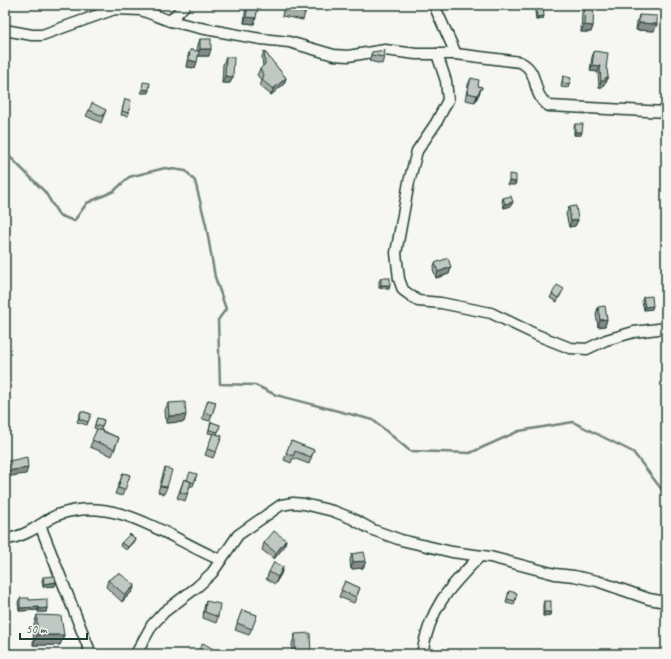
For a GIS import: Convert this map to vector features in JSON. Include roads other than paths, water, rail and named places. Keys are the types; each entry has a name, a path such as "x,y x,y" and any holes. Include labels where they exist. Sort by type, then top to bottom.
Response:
{"street":[{"path":"170,21 185,5"},
{"path":"434,5 456,54"},
{"path":"5,30 32,35 42,35 115,9 141,10 170,21 261,39 289,42 334,55 348,56 385,50 416,54 456,54 520,62 531,70 540,98 549,106 666,112"},
{"path":"437,54 446,81 448,100 436,123 417,151 409,182 396,253 399,279 403,290 418,301 441,303 490,313 537,335 570,348 588,349 606,340 634,332 666,328"},
{"path":"136,654 152,625 164,612 212,573 238,535 281,505 293,503 333,511 351,518 373,530 402,540 452,552 490,557 555,574 581,577 649,599 666,602"},
{"path":"5,540 29,532 61,514 84,510 110,511 144,521 197,551 221,560"},
{"path":"40,525 91,654"},
{"path":"422,654 425,635 437,607 448,590 480,556"}],"waterway":[{"path":"5,152 45,192 59,215 74,221 87,203 114,191 129,177 165,168 186,171 195,181 206,225 215,277 226,309 218,320 220,384 255,385 276,395 373,420 410,451 470,453 519,431 573,422 633,452 666,495"}]}
